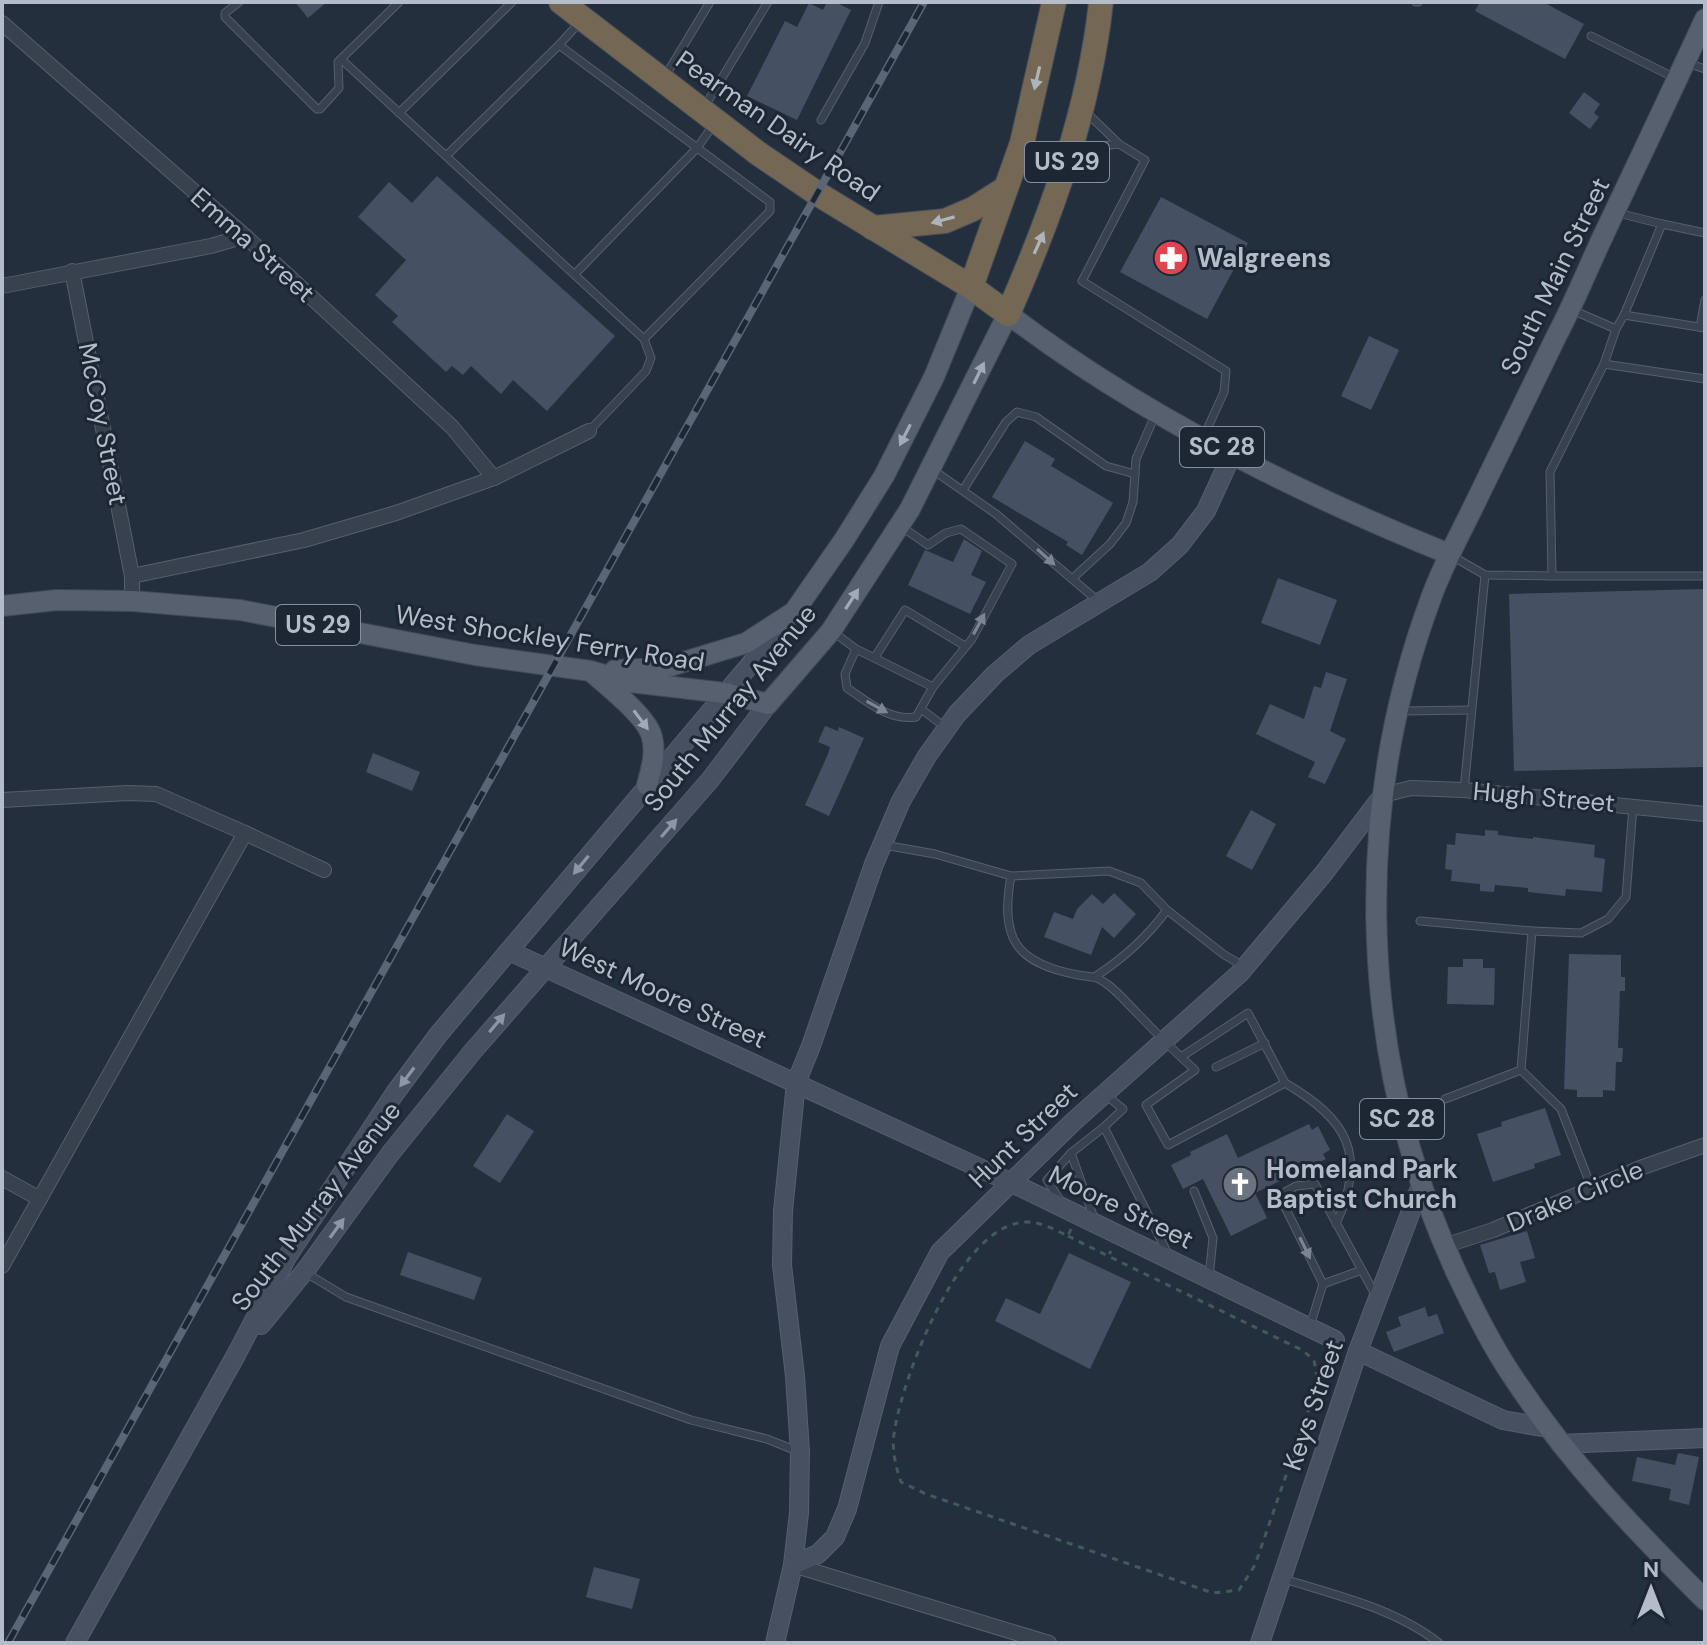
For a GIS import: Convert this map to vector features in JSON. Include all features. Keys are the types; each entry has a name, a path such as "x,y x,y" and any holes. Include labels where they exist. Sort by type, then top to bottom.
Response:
{"highway":[{"name":"Pearman Dairy Road","path":"561,2 759,154 971,287 1008,314"},
{"name":"South Murray Avenue","path":"971,287 1022,143 1054,2"},
{"name":"South Murray Avenue","path":"1008,314 1045,229 1071,150 1083,109 1101,2"},
{"path":"873,228 945,221 973,209 1006,188"}],"main road":[{"name":"South Main Street","path":"1449,554 1615,212 1689,70 1705,19"},
{"name":"South Murray Avenue","path":"794,612 884,476 934,377 971,287"},
{"name":"SC 28","path":"1008,314 1097,377 1203,437 1382,526 1449,554 1428,608 1397,711 1383,795 1376,890 1378,980 1391,1070 1406,1137 1444,1246 1508,1370 1554,1436 1595,1487 1705,1600"},
{"name":"South Murray Avenue","path":"768,704 831,631 899,525 1008,314"},
{"name":"West Shockley Ferry Road","path":"2,606 57,600 132,601 240,610 475,655 591,671 630,682 725,693 768,704"},
{"name":"US 29","path":"591,671 664,668 746,643 794,612"},
{"path":"591,671 629,704 651,734 653,760 647,785"}],"street":[{"name":"Emma Street","path":"2,23 245,236 452,427 494,478"},
{"path":"2,286 211,246 245,236"},
{"name":"McCoy Street","path":"72,271 132,576"},
{"path":"132,601 132,576 304,540 396,513 494,478 589,431"},
{"path":"775,1643 793,1565 799,1513 800,1452 795,1376 782,1265 783,1211 796,1083 882,844 901,801 957,714 1029,645 1150,572 1180,545 1206,511 1233,452"},
{"name":"South Murray Avenue","path":"75,1643 236,1355 287,1257 395,1093 438,1035 794,612"},
{"name":"South Murray Avenue","path":"236,1355 304,1272 390,1154 545,967 710,780 768,704"},
{"name":"Hugh Street","path":"1383,795 1411,788 1464,790 1705,814"},
{"path":"2,800 156,794 324,870"},
{"name":"Hunt Street","path":"793,1565 818,1554 835,1537 847,1509 890,1346 940,1252 1010,1182 1245,967 1324,873 1383,795"},
{"path":"2,1266 245,833"},
{"name":"West Moore Street","path":"509,951 796,1083"},
{"name":"Moore Street","path":"796,1083 1010,1182 1335,1340"},
{"name":"Drake Circle","path":"1444,1246 1493,1230 1655,1162 1705,1145"},
{"path":"2,1178 40,1199"},
{"name":"Keys Street","path":"1260,1643 1358,1351 1421,1185"},
{"path":"1358,1351 1503,1420 1554,1436 1705,1438"},
{"path":"793,1565 1049,1643"}],"lane":[{"path":"239,2 225,13 225,17 317,109 339,88 338,62 399,2"},
{"path":"399,113 512,2"},
{"path":"663,80 710,2"},
{"path":"575,274 697,148 710,115 768,2"},
{"path":"821,120 865,43 879,2"},
{"path":"446,156 582,20"},
{"path":"1591,36 1689,70"},
{"path":"559,45 770,202 770,211 644,339"},
{"path":"341,59 644,339 651,358 646,371 589,431"},
{"path":"1083,109 1119,144 1145,160 1082,281 1226,371 1224,392 1203,437"},
{"path":"1071,150 1119,144"},
{"path":"1615,212 1705,233"},
{"path":"1552,576 1550,472 1604,364 1662,224"},
{"path":"1624,315 1702,328 1705,300"},
{"path":"1570,309 1616,329"},
{"path":"1604,364 1705,379"},
{"path":"1072,579 1110,544 1126,523 1133,502 1136,459 1157,411"},
{"path":"963,490 1006,422 1017,412 1036,417 1106,466 1135,474"},
{"path":"931,468 1021,534 1098,601"},
{"path":"856,649 845,674 847,688 878,709 901,719 916,717 933,687 965,646 1012,564 961,529 946,533 928,545 899,525"},
{"path":"1449,554 1485,575 1705,576"},
{"path":"1464,790 1485,575"},
{"path":"875,657 905,610 965,646"},
{"path":"831,631 856,649 933,687"},
{"path":"921,709 947,728"},
{"path":"1397,711 1471,710"},
{"path":"1420,921 1581,933 1608,919 1626,897 1633,806"},
{"path":"882,844 935,854 1011,876 1109,871 1141,883 1167,910 1223,954 1245,967"},
{"path":"1011,876 1006,905 1009,930 1017,948 1034,960 1078,975 1096,976 1109,985 1195,1070 1146,1105 1168,1145 1285,1083"},
{"path":"1096,976 1121,960 1167,910"},
{"path":"1521,1070 1532,931"},
{"path":"1181,1057 1248,1013 1285,1083 1312,1098 1345,1134 1351,1161 1346,1202 1336,1224"},
{"path":"1216,1067 1265,1043"},
{"path":"1445,1099 1521,1070"},
{"path":"1521,1070 1561,1109 1592,1189"},
{"path":"1072,1212 1047,1180 1071,1153 1123,1109 1105,1094"},
{"path":"1104,1127 1170,1260"},
{"path":"1071,1153 1096,1224"},
{"path":"1310,1328 1323,1284 1283,1203 1285,1192 1296,1186 1315,1184 1379,1300"},
{"path":"1194,1191 1213,1238 1209,1278"},
{"path":"1323,1284 1362,1270"},
{"path":"304,1272 346,1297 691,1420 767,1439 800,1452"},
{"path":"1282,1578 1352,1600 1423,1630 1439,1643"}],"path":[{"path":"1068,1236 1072,1212"},
{"path":"1025,1222 1045,1225 1108,1256 1302,1350 1314,1360 1318,1383 1255,1565 1239,1590 1213,1593 926,1494 901,1482 893,1459 895,1428 926,1332 940,1300 971,1258 996,1232 1025,1222"},
{"path":"1108,1256 1120,1235"}],"building":[{"path":"295,2 327,2 308,18"},
{"path":"827,2 835,2 851,10 797,120 747,96 785,21 797,27 809,3 823,10"},
{"path":"1480,2 1543,2 1584,24 1565,59 1475,11"},
{"path":"1584,92 1600,104 1594,113 1599,117 1590,129 1569,113"},
{"path":"437,176 615,336 547,411 513,380 501,394 471,366 463,375 452,366 446,372 392,322 398,316 375,295 406,260 358,217 389,182 412,203"},
{"path":"1161,197 1248,243 1207,319 1120,272"},
{"path":"1369,336 1399,350 1371,410 1341,396"},
{"path":"1025,441 1055,459 1051,466 1113,503 1082,555 1066,545 1068,542 992,497"},
{"path":"964,539 982,551 971,575 986,582 970,614 908,585 925,550 953,562"},
{"path":"1278,578 1337,600 1320,645 1261,623"},
{"path":"1705,589 1705,767 1514,771 1509,594"},
{"path":"1326,672 1347,679 1330,731 1346,739 1325,784 1308,777 1315,762 1256,734 1270,704 1304,719 1314,686 1321,688"},
{"path":"825,726 838,731 839,727 864,738 829,816 805,805 830,747 818,742"},
{"path":"373,753 420,772 412,791 366,772"},
{"path":"1251,810 1276,824 1252,870 1226,856"},
{"path":"1485,830 1498,831 1498,835 1595,845 1594,857 1605,859 1602,892 1566,889 1565,896 1495,885 1494,892 1480,891 1480,884 1451,881 1452,870 1445,869 1447,844 1455,845 1456,833 1485,836"},
{"path":"1114,893 1136,914 1114,938 1102,927 1091,955 1044,937 1054,912 1073,919 1077,909 1092,894 1103,904"},
{"path":"1569,954 1621,955 1621,977 1625,977 1625,991 1620,991 1618,1048 1623,1048 1622,1062 1616,1062 1615,1091 1603,1090 1603,1097 1577,1097 1577,1090 1564,1089"},
{"path":"1463,959 1483,959 1483,968 1495,968 1494,1005 1447,1004 1448,967 1463,967"},
{"path":"1545,1108 1561,1155 1534,1164 1535,1168 1493,1182 1477,1134 1502,1126 1501,1122"},
{"path":"507,1114 534,1131 500,1183 473,1166"},
{"name":"Homeland Park Baptist Church","path":"1309,1124 1312,1130 1318,1126 1330,1150 1323,1154 1326,1159 1255,1193 1267,1218 1231,1236 1203,1179 1183,1189 1171,1165 1227,1134 1238,1158"},
{"path":"1527,1231 1535,1258 1520,1262 1526,1282 1500,1290 1495,1272 1489,1273 1480,1245"},
{"path":"408,1252 482,1278 474,1300 400,1275"},
{"path":"1069,1253 1131,1282 1090,1369 995,1321 1006,1298 1040,1314"},
{"path":"1425,1307 1428,1317 1437,1314 1444,1333 1394,1352 1386,1332 1401,1326 1398,1317"},
{"path":"1678,1453 1699,1457 1689,1505 1669,1500 1671,1489 1632,1481 1637,1457 1675,1465"},
{"path":"594,1567 640,1579 632,1609 586,1597"}],"railway":[{"path":"8,1643 924,2"}],"place":[{"name":"Walgreens","path":"1171,258"},
{"name":"Homeland Park Baptist Church","path":"1240,1184"}]}
